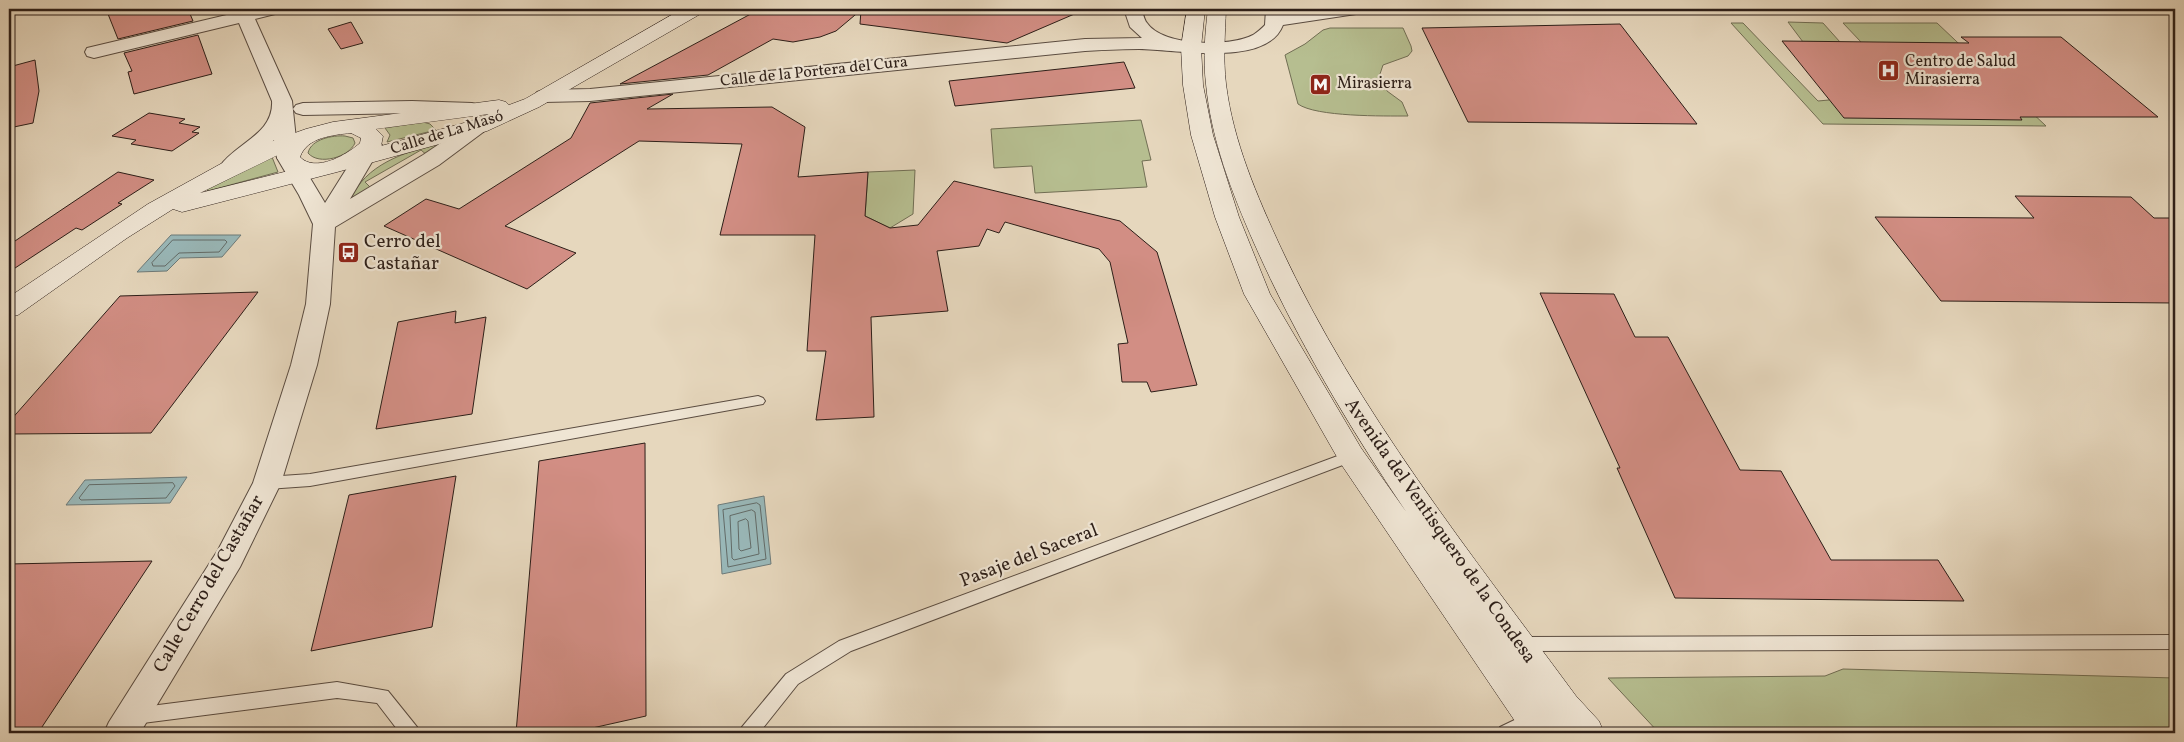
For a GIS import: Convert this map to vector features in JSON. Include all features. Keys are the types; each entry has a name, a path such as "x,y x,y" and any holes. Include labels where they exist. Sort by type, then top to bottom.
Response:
{"main road":[{"name":"Calle de La Masó","path":"358,142 422,116 476,118 517,111 695,9"},
{"name":"Avenida del Ventisquero de la Condesa","path":"1196,9 1203,48 1216,84 1226,134 1240,178 1275,265 1325,360 1380,451 1563,707 1586,733"},
{"name":"Avenida del Ventisquero de la Condesa","path":"1217,9 1203,48 1193,85 1202,135 1227,217 1254,285 1351,456 1539,726"},
{"name":"Calle de La Masó","path":"358,142 453,139 476,118"},
{"path":"290,160 290,152 295,145 317,133 358,142"},
{"path":"9,309 140,220 194,186 231,166 290,160 321,169 358,142"},
{"path":"140,220 184,204 249,186 290,160"}],"street":[{"path":"94,52 244,12 273,9"},
{"path":"1343,9 1370,9"},
{"path":"1136,17 1153,37 1203,48 1238,46 1258,40 1271,31 1276,15 1356,9"},
{"path":"244,12 289,107 290,160 324,224 453,139 442,121 432,116 422,116"},
{"name":"Calle de la Portera del Cura","path":"1085,45 1122,36 1136,17"},
{"name":"Calle de la Portera del Cura","path":"544,96 590,95 1085,45 1140,43 1203,48"},
{"path":"289,107 412,107 476,118"},
{"path":"289,107 358,142"},
{"path":"231,166 267,136 289,107"},
{"name":"Calle Cerro del Castañar","path":"126,725 229,558 267,483 304,366 318,304 324,224 358,142"},
{"path":"249,186 281,185 310,195"}],"lane":[{"path":"267,483 310,480 758,401"},
{"name":"Pasaje del Saceral","path":"748,733 792,679 845,646 1351,456"},
{"path":"1518,644 2175,642"},
{"path":"126,725 337,690 382,696 411,733"},
{"path":"1506,733 1539,726"}],"green space":[{"path":"1788,22 1823,23 1840,42 1803,42"},
{"name":"Centro de Salud Mirasierra","path":"1731,23 1743,23 1818,101 1829,100 1861,42 1843,23 1937,23 2046,126 1823,124"},
{"path":"1330,28 1403,28 1412,51 1408,56 1383,65 1380,74 1387,91 1402,102 1408,116 1334,114 1298,104 1285,55 1305,44 1323,30"},
{"path":"1141,120 1151,160 1142,161 1147,187 1035,193 1032,166 994,168 991,129"},
{"path":"423,122 430,124 436,130 387,142 390,135 385,128"},
{"path":"345,136 353,138 355,143 352,148 340,156 319,159 308,153 313,144 318,141 329,137"},
{"path":"439,143 440,146 428,156 421,150 365,182 372,189 350,200 366,177 376,169 399,156"},
{"path":"272,157 278,172 208,191 205,188"},
{"path":"915,170 913,214 890,228 865,216 868,172"},
{"path":"1843,669 2175,678 2175,733 1659,733 1608,678 1825,676"}],"water":[{"path":"171,235 241,235 222,257 180,258 167,271 137,272"},
{"path":"187,477 170,503 66,505 85,480"},
{"path":"764,496 771,564 722,574 718,505"}],"building":[{"path":"128,9 188,9 193,21 118,39 108,14"},
{"path":"760,9 972,9 1003,12 1004,9 1086,9 1007,43 860,24 861,10 836,31 820,37 793,42 773,39 708,75 620,84"},
{"path":"351,22 363,43 341,49 328,29"},
{"path":"1620,24 1697,124 1468,122 1422,28"},
{"path":"198,35 212,74 134,94 128,72 132,71 124,53"},
{"path":"1961,37 2061,37 2158,117 2020,117 2022,120 1844,118 1782,41 1969,43"},
{"path":"35,60 39,91 33,123 9,128 9,67"},
{"path":"1124,62 1135,88 955,106 949,81"},
{"path":"673,94 647,109 772,107 805,127 798,177 868,172 865,216 890,228 918,225 954,181 1120,221 1157,252 1197,385 1151,392 1147,382 1122,382 1118,344 1128,343 1110,262 1099,249 1005,222 999,233 987,229 979,246 937,251 948,311 871,317 874,417 816,420 826,351 807,351 815,235 720,235 742,144 639,141 505,226 576,253 527,289 384,226 426,199 459,209 571,138 590,103"},
{"path":"149,113 185,119 179,123 200,127 192,132 199,133 172,151 131,144 136,140 112,136"},
{"path":"118,172 154,180 118,203 122,204 82,230 76,228 9,272 9,245"},
{"path":"2015,196 2131,197 2154,218 2175,218 2175,303 1941,301 1875,217 2034,218"},
{"path":"258,292 151,433 9,434 9,422 120,296"},
{"path":"1540,293 1614,294 1635,337 1668,337 1740,470 1781,471 1831,560 1938,560 1964,601 1675,598 1617,468 1620,468"},
{"path":"456,311 455,323 486,317 472,414 376,429 398,322"},
{"path":"645,443 646,716 570,733 516,733 539,461"},
{"path":"456,476 432,627 311,651 349,495"},
{"path":"152,561 38,733 9,733 9,564"}],"place":[{"name":"Centro de Salud Mirasierra","path":"1889,71"},
{"name":"Mirasierra","path":"1321,84"},
{"name":"Cerro del Castañar","path":"348,253"}]}
